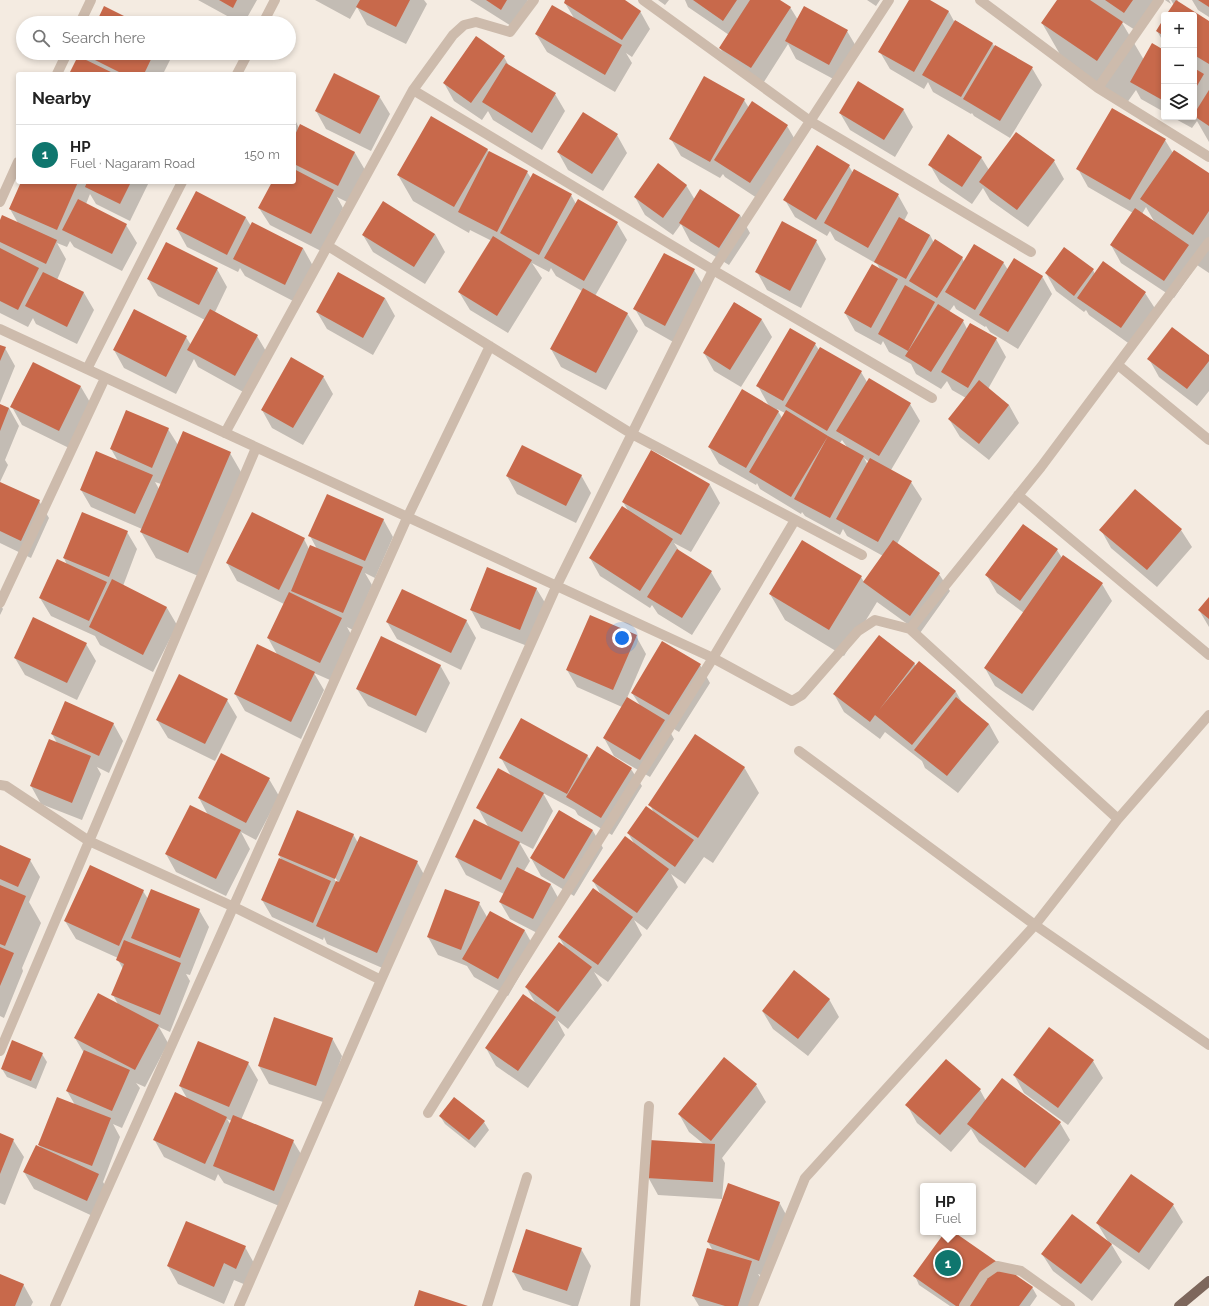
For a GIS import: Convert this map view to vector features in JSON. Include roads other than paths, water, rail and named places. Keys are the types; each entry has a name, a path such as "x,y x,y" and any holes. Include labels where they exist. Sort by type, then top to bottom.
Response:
{"main road":[{"path":"1179,1306 1209,1280"}],"street":[{"path":"83,16 91,0"},
{"path":"267,16 275,0"},
{"path":"225,433 413,90 453,35 464,25 476,22 510,32 534,0"},
{"path":"643,0 810,121 1031,252"},
{"path":"240,1306 381,980 556,587 713,270 889,0"},
{"path":"980,0 1098,88 1209,157"},
{"path":"1098,88 1159,0"},
{"path":"59,72 64,60"},
{"path":"238,72 244,60"},
{"path":"413,90 713,270 932,398"},
{"path":"0,202 16,166"},
{"path":"87,369 181,184"},
{"path":"910,629 1018,496 1209,242"},
{"path":"328,246 632,434 862,555"},
{"path":"0,329 556,587 713,658 792,701 802,695 858,631 875,620 910,629 1118,819"},
{"path":"55,1306 407,518 490,346"},
{"path":"1118,365 1209,440"},
{"path":"0,602 105,378"},
{"path":"0,1051 256,448"},
{"path":"1018,496 1209,655"},
{"path":"428,1113 713,658 795,520"},
{"path":"753,1306 805,1178 1035,925 1118,819 1209,715"},
{"path":"799,751 1035,925 1209,1045"},
{"path":"0,784 6,786 89,841 234,907 381,980"},
{"path":"634,1306 649,1106"},
{"path":"487,1306 527,1177"},
{"path":"964,1306 984,1275 997,1266 1022,1271 1070,1306"}],"place":[{"name":"HP","path":"948,1263"}]}
